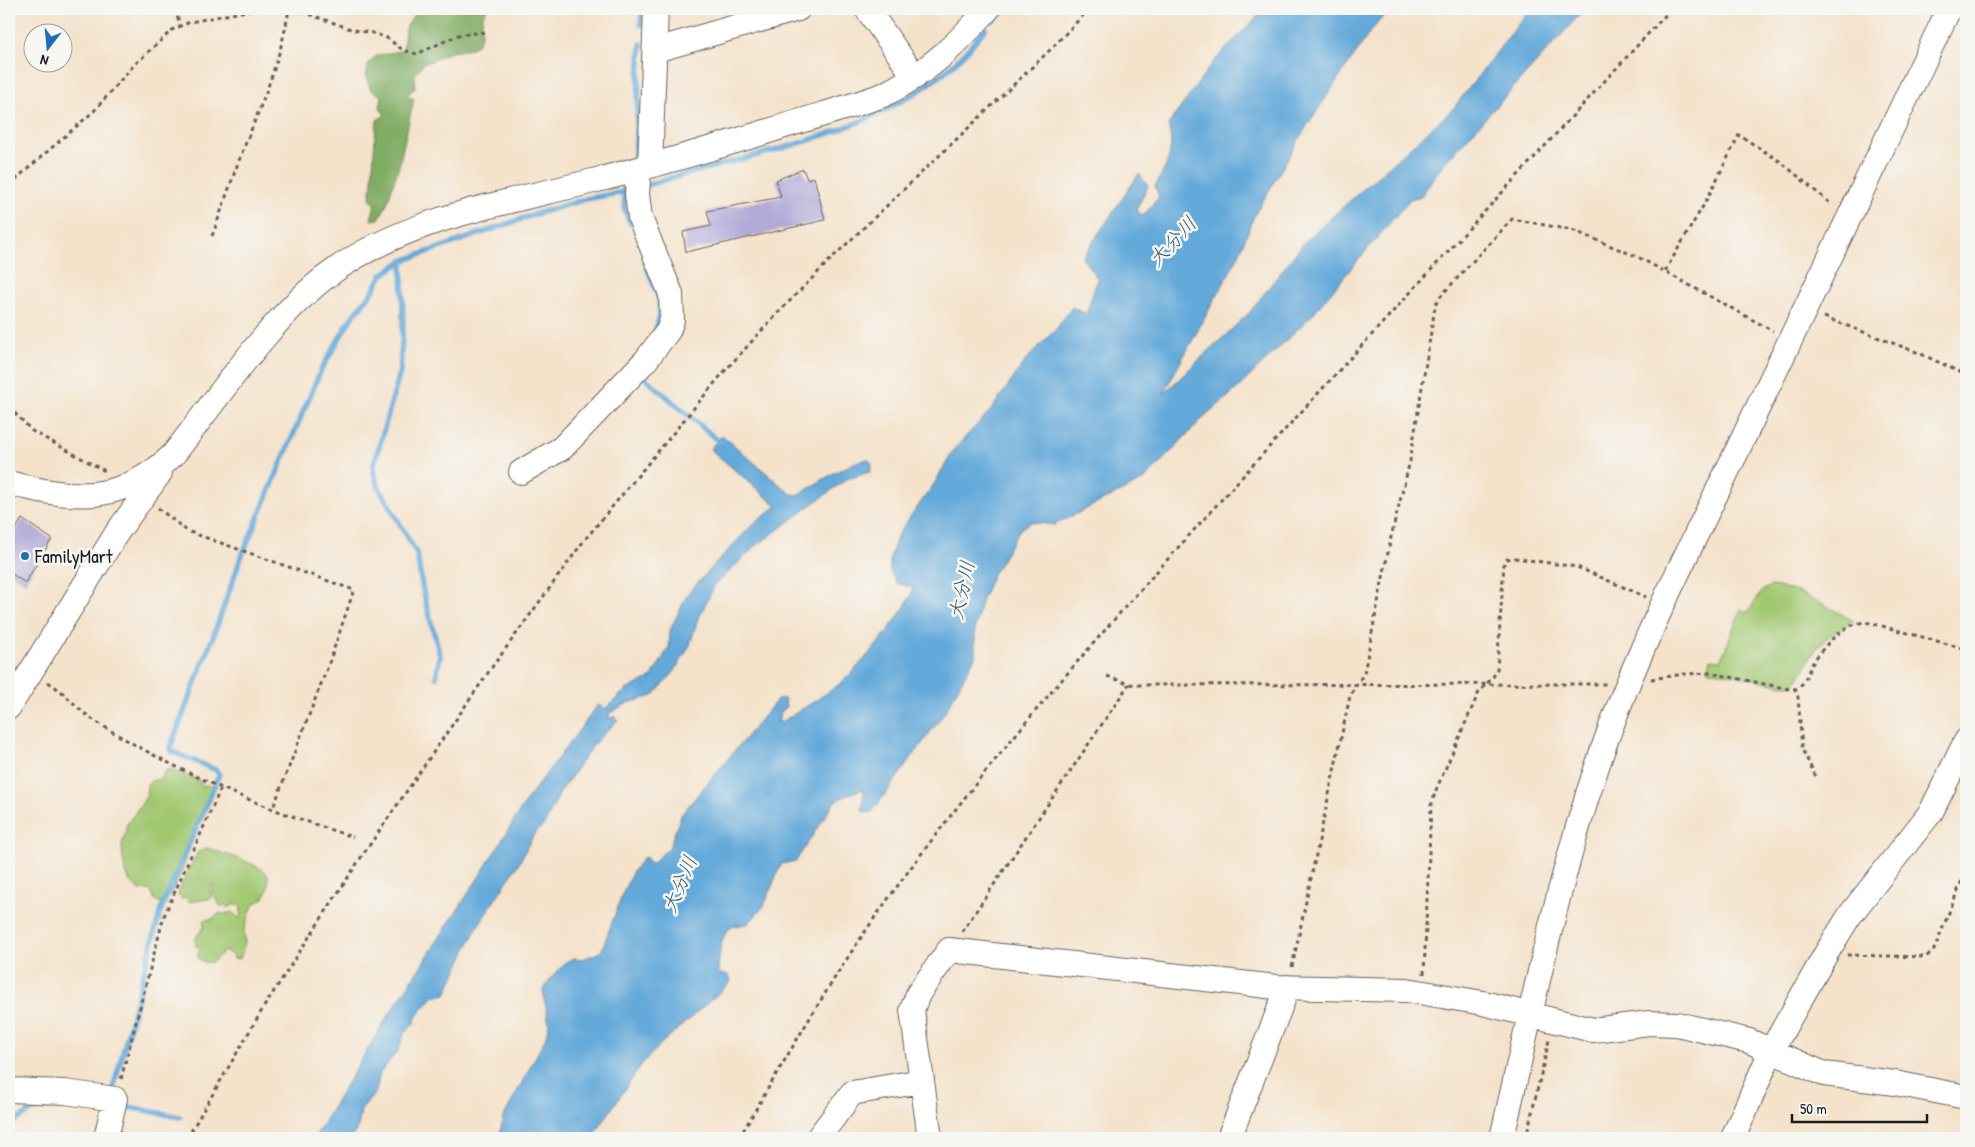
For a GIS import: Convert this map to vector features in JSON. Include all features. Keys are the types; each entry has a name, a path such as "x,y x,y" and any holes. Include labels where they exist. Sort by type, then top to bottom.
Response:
{"street":[{"path":"521,472 568,442 646,360 668,331 672,320 671,294 640,218 637,194 645,168 656,50 656,9"},
{"path":"656,50 754,15 798,9"},
{"path":"867,9 915,77"},
{"path":"9,706 67,611 142,497 173,454 281,319 314,287 347,262 390,239 423,226 645,168 872,99 915,77 952,49 988,9"},
{"path":"1502,1138 1573,838 1628,683 1949,9"},
{"path":"9,483 67,494 112,492 140,480 173,454"},
{"path":"1733,1138 1771,1051 1827,952 1850,914 1931,812 1966,741"},
{"path":"930,1138 913,1017 913,1004 949,950 1213,981 1288,987 1407,990 1531,1014 1593,1030 1648,1023 1677,1024 1736,1036 1824,1074 1896,1083 1966,1098"},
{"path":"1229,1138 1288,987"},
{"path":"818,1138 852,1093 922,1081"},
{"path":"9,1090 65,1092 115,1100 106,1138"}],"path":[{"path":"175,9 180,25"},
{"path":"9,185 94,111 133,66 180,25 257,9"},
{"path":"212,236 268,90 279,56 289,9"},
{"path":"294,9 354,30 388,38 403,50 417,54 458,35 486,32"},
{"path":"187,1138 261,1013 360,859 490,670 583,542 723,373 773,318 833,257 1042,57 1089,9"},
{"path":"739,1138 837,974 881,909 930,842 1035,710 1164,562 1671,9"},
{"path":"1665,271 1706,201 1739,135 1796,174 1848,220"},
{"path":"1288,987 1350,696 1364,673 1391,537 1410,461 1438,299 1512,219 1572,230 1638,257 1790,340"},
{"path":"1804,310 1910,350 1966,374"},
{"path":"9,407 32,431 112,474"},
{"path":"142,497 187,531 354,590 322,681 273,808"},
{"path":"1423,992 1432,806 1436,790 1479,692 1488,684 1497,669 1504,563 1507,559 1577,567 1654,601"},
{"path":"1107,676 1129,684 1488,684 1628,683 1684,674 1711,673 1789,689 1802,685 1825,646 1841,632 1861,622 1871,623 1966,649"},
{"path":"43,679 60,690 93,719 166,763 221,788 273,808 286,816 353,837"},
{"path":"949,950 1129,684"},
{"path":"1794,688 1798,697 1802,749 1817,779"},
{"path":"115,1100 164,916 221,788"},
{"path":"1827,952 1851,956 1926,957 1934,950 1966,870"},
{"path":"1526,1138 1550,1037 1553,1034"}],"green space":[{"path":"417,9 487,9 483,18 481,35 475,46 467,50 451,52 424,63 415,74 415,88 407,95 414,99 399,166 387,204 379,219 371,220 375,204 370,198 377,120 385,115 380,108 382,96 371,90 366,78 368,64 376,56 403,50 405,30"},
{"path":"1771,586 1804,595 1854,621 1834,632 1822,643 1793,685 1783,685 1708,670 1711,659 1721,660 1741,609 1747,613 1763,590"},
{"path":"170,769 199,780 202,786 207,785 213,788 213,795 195,831 186,861 177,881 167,898 161,903 155,900 150,890 139,890 130,881 124,863 122,845 126,826 146,797 147,785 151,781 162,778 165,771"},
{"path":"207,848 249,863 268,875 268,888 264,898 253,905 244,930 245,943 240,959 233,958 231,954 225,951 213,961 206,963 198,958 198,952 201,947 196,946 195,940 204,927 204,920 212,919 220,913 232,912 240,919 241,906 234,904 229,908 226,905 221,907 212,892 212,885 209,888 212,897 208,899 190,902 185,897 182,899 178,896 198,852"}],"water":[{"name":"大分川","path":"1265,9 1390,9 1370,32 1308,124 1254,216 1238,257 1163,394 1249,313 1306,240 1452,110 1530,9 1585,9 1441,167 1421,196 1410,199 1311,316 1239,387 1199,422 1144,480 1054,525 1031,522 1020,529 992,576 981,602 975,628 975,657 945,712 872,812 864,812 862,809 864,791 861,789 835,801 796,861 781,864 764,906 748,924 732,927 725,935 721,947 718,971 720,974 728,975 731,979 729,984 662,1043 642,1064 592,1138 499,1138 503,1118 545,1039 549,1024 543,991 551,978 566,962 574,958 582,959 601,952 633,871 644,857 647,858 650,865 669,848 681,815 777,700 784,698 786,706 780,714 778,722 783,721 841,683 859,665 894,623 910,597 913,588 897,583 890,572 890,558 898,534 934,484 955,448 991,410 1027,359 1057,328 1072,307 1086,314 1098,279 1082,258 1139,174 1148,186 1136,210 1143,216 1159,197 1155,186 1164,171 1169,157 1171,142 1168,125 1215,60"},
{"path":"722,435 791,494 798,495 856,462 868,459 872,464 870,472 847,479 756,546 715,585 697,621 690,645 675,671 653,696 628,703 610,713 608,718 615,717 618,720 594,744 561,791 544,825 534,834 519,863 476,929 446,994 433,997 416,1017 415,1023 404,1034 398,1051 380,1073 376,1092 361,1110 358,1128 351,1138 314,1138 383,1024 528,798 598,705 605,709 626,690 652,677 669,647 670,630 688,593 752,525 777,506 710,449"}],"building":[{"path":"803,169 807,179 814,177 825,220 686,252 683,232 711,226 707,211 781,197 776,180"},
{"name":"FamilyMart","path":"22,519 52,539 25,583 9,572 9,540"}],"waterway":[{"path":"641,25 642,9"},
{"path":"993,20 1003,9"},
{"path":"644,186 807,141 886,109 922,89 955,63 985,29"},
{"path":"635,154 641,44"},
{"path":"436,677 440,656 423,591 417,554 378,486 373,468 400,372 403,324 402,261 536,214 586,199 624,192 625,189"},
{"path":"630,223 625,211 624,192 632,190"},
{"path":"112,1093 161,909 219,775 216,770 171,751 170,748 213,637 240,560 321,370 350,320 373,291 382,275 402,261"},
{"path":"645,262 659,299 660,316 655,332"},
{"path":"645,373 644,377 723,445"},
{"path":"9,1125 33,1110 69,1103"},
{"path":"118,1105 180,1117"}],"place":[{"name":"FamilyMart","path":"25,556"}]}
